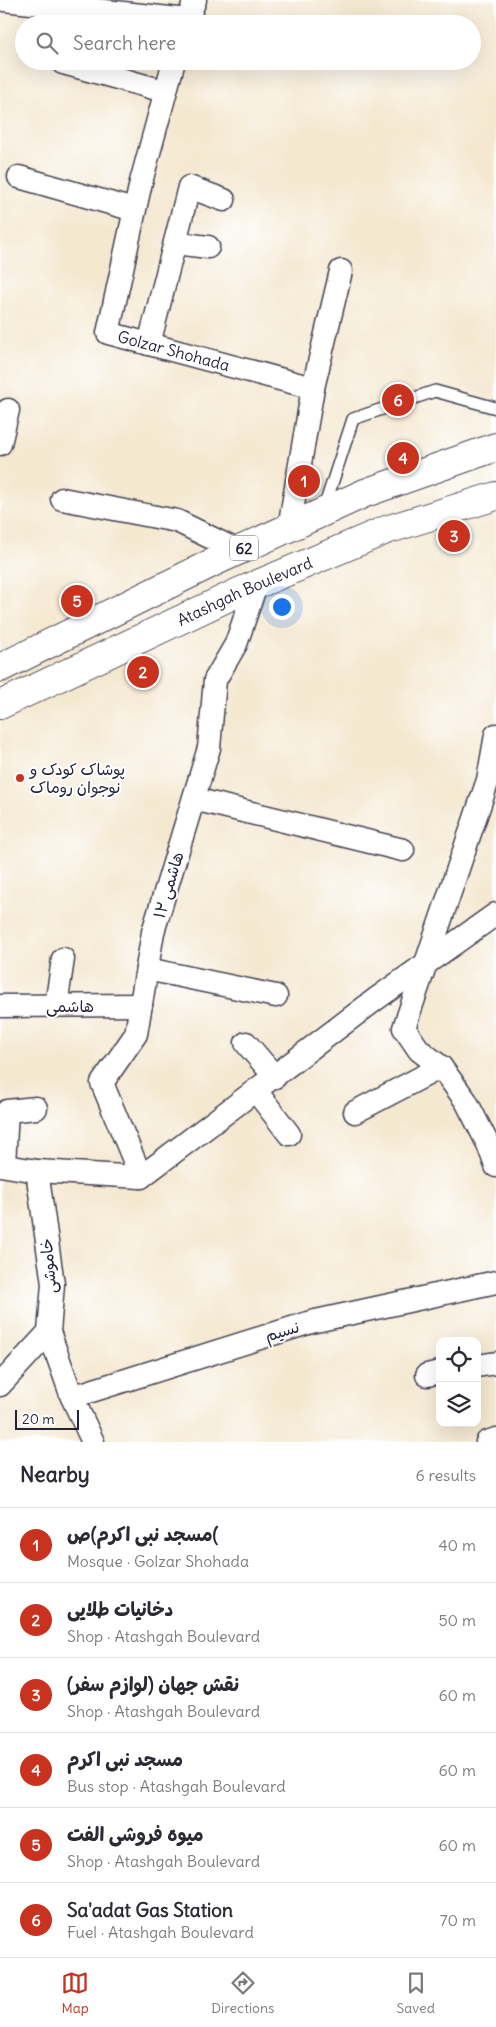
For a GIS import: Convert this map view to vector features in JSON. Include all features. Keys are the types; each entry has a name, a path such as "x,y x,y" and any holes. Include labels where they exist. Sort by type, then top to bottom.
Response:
{"main road":[{"name":"62","path":"0,668 238,551 365,493 496,447"},
{"name":"Atashgah Boulevard","path":"0,704 256,585 386,530 496,496"}],"street":[{"path":"4,0 189,14"},
{"path":"88,70 164,91"},
{"name":"Golzar Shohada","path":"171,70 134,210 108,333 313,388"},
{"path":"19,177 134,210"},
{"path":"149,344 189,187 224,200"},
{"path":"175,243 208,248"},
{"path":"289,528 313,388 341,271"},
{"path":"0,444 8,410"},
{"path":"62,499 177,521 238,551"},
{"name":"۱۲ هاشمی","path":"141,1177 102,1083 136,1034 153,932 210,748 215,680 236,644 256,585"},
{"path":"496,735 492,781 404,1028 419,1050 441,1068 466,1101 488,1144 496,1166"},
{"path":"194,799 403,850"},
{"path":"36,1108 7,1111 2,1165 37,1171 141,1177 376,999 496,914"},
{"path":"56,1006 62,959"},
{"path":"147,969 276,996"},
{"name":"هاشمی","path":"0,1006 141,1006"},
{"path":"246,1043 275,1076"},
{"path":"355,1112 441,1068"},
{"path":"256,1091 289,1134"},
{"name":"خاموشی","path":"37,1171 53,1284 49,1332 72,1397 93,1442"},
{"name":"نسیم","path":"72,1397 311,1322 496,1282"},
{"path":"0,1385 49,1332"},
{"path":"481,1365 496,1363"},
{"path":"487,1442 496,1439"}],"lane":[{"path":"323,513 353,419 435,391 496,408"}],"place":[{"name":"Sa'adat Gas Station","path":"398,400"},
{"name":"مسجد نبی اکرم","path":"403,458"},
{"name":"مسجد نبی اکرم)ص(","path":"304,481"},
{"name":"نقش جهان (لوازم سفر)","path":"454,536"},
{"name":"میوه فروشی الفت","path":"77,601"},
{"name":"دخانیات طلایی","path":"143,672"},
{"name":"پوشاک کودک و نوجوان روماک","path":"20,778"}]}
